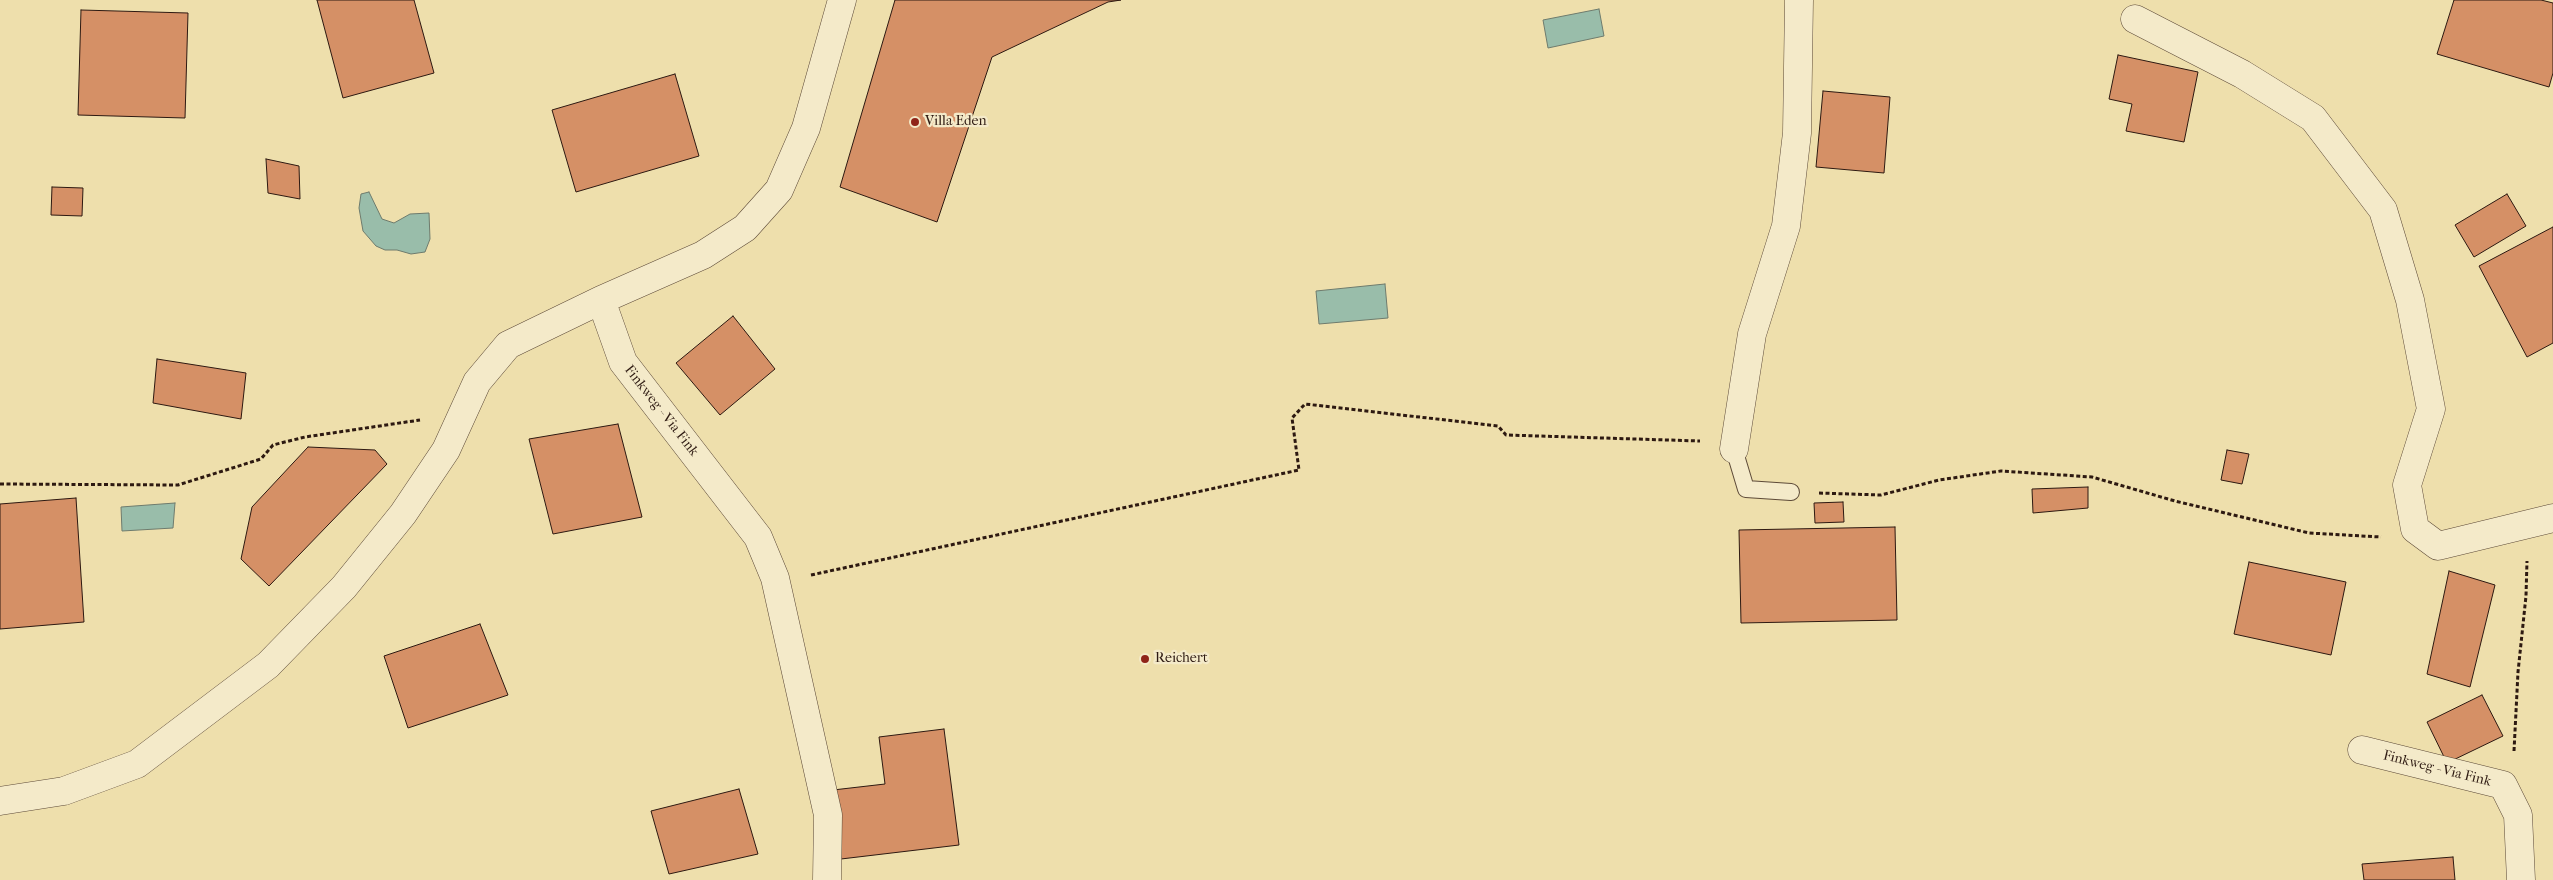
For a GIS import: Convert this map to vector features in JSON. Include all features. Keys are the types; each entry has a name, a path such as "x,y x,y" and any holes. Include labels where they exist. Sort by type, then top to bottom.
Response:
{"street":[{"path":"0,801 64,791 137,764 268,665 344,587 402,514 446,450 477,382 508,345 601,300 703,255 745,228 779,190 806,128 842,0"},
{"path":"1735,446 1752,334 1786,226 1798,133 1799,0"},
{"path":"2135,19 2242,74 2312,118 2383,210 2410,300 2431,409 2407,485 2416,530 2438,546 2540,520"},
{"name":"Finkweg - Via Fink","path":"601,300 623,362 758,537 776,583 828,815 827,880"},
{"name":"Finkweg - Via Fink","path":"2362,750 2503,784 2518,816 2521,880"}],"lane":[{"path":"1735,446 1746,489 1791,492"}],"path":[{"path":"776,583 1299,470 1292,418 1305,404 1498,426 1506,435 1735,446"},
{"path":"0,484 178,485 261,459 273,445 305,437 463,414"},
{"path":"1791,492 1881,495 1939,480 2000,471 2037,473 2092,477 2175,501 2309,533 2383,537 2416,530"},
{"path":"2512,804 2518,672 2526,596 2540,520"}],"shaded area":[{"path":"1599,9 1604,36 1548,48 1543,20"},
{"path":"369,192 382,219 394,223 410,214 429,213 430,239 425,252 411,254 397,250 385,250 376,246 363,231 359,208 361,194"},
{"path":"1385,284 1388,318 1319,324 1316,291"},
{"path":"175,503 173,528 122,531 121,507"}],"building":[{"path":"317,0 414,0 434,73 343,98"},
{"name":"Villa Eden","path":"895,0 1121,0 1108,2 992,57 937,222 840,187"},
{"path":"2454,0 2541,0 2553,3 2553,73 2549,87 2437,54"},
{"path":"81,10 188,13 185,118 78,115"},
{"path":"2118,55 2198,72 2184,142 2126,131 2132,104 2109,99"},
{"path":"675,74 699,156 576,192 552,110"},
{"path":"1823,91 1890,97 1884,173 1816,167"},
{"path":"266,159 299,166 300,199 268,193"},
{"path":"52,187 83,188 82,216 51,215"},
{"path":"2507,194 2526,226 2474,257 2455,225"},
{"path":"2553,227 2553,343 2527,357 2479,266"},
{"path":"733,316 775,369 720,415 676,363"},
{"path":"157,359 246,373 241,419 153,403"},
{"path":"618,424 642,517 553,534 529,439"},
{"path":"308,447 375,450 387,464 269,586 241,559 252,507"},
{"path":"2227,450 2249,454 2242,484 2221,480"},
{"path":"2088,487 2088,508 2033,513 2032,489"},
{"path":"76,498 84,622 0,629 0,504"},
{"path":"1843,502 1844,522 1815,523 1814,503"},
{"path":"1895,527 1897,620 1741,623 1739,530"},
{"path":"2249,562 2346,582 2331,655 2234,634"},
{"path":"2449,571 2495,585 2470,687 2427,674"},
{"path":"480,624 508,695 408,728 384,656"},
{"path":"2482,695 2503,736 2447,763 2427,722"},
{"path":"944,729 959,845 841,859 833,790 885,784 879,737"},
{"path":"739,789 758,854 669,874 651,811"},
{"path":"2453,857 2455,880 2364,880 2362,864"}],"place":[{"name":"Villa Eden","path":"915,122"},
{"name":"Reichert","path":"1145,659"}]}
